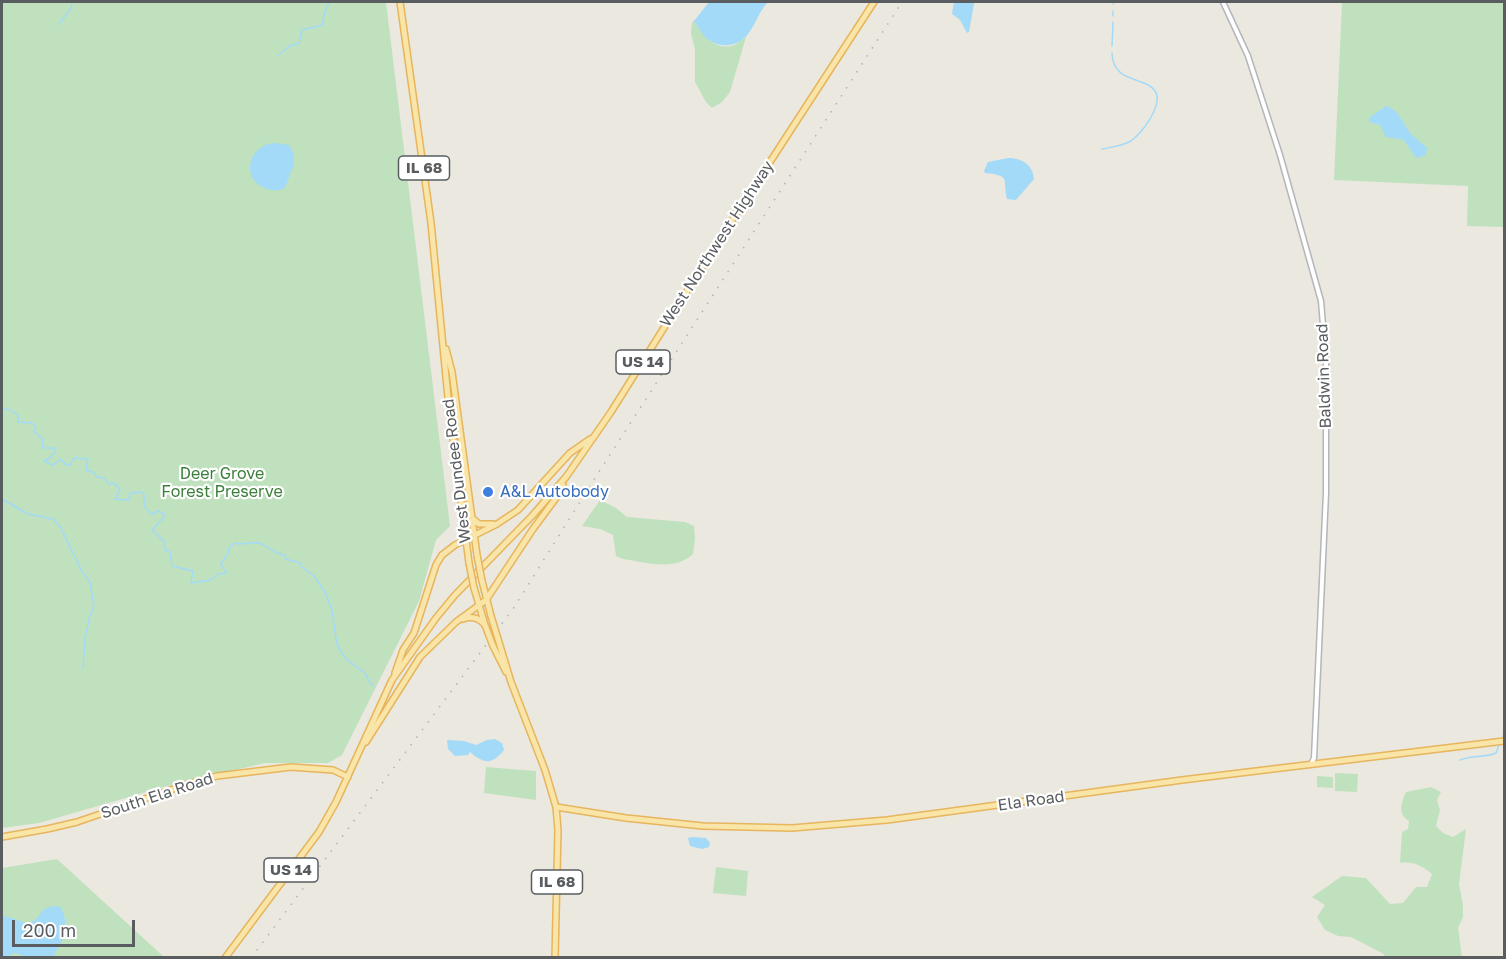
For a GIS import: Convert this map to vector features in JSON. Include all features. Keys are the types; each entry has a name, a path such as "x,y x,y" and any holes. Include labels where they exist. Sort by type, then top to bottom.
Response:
{"main road":[{"name":"West Dundee Road","path":"400,2 418,123 443,336 448,408 468,563 479,605"},
{"name":"West Northwest Highway","path":"392,680 436,618 566,477 874,2"},
{"name":"West Dundee Road","path":"443,336 452,372 471,517 486,600"},
{"path":"392,680 403,650 414,633 436,565 442,555 518,510 570,453 594,436"},
{"path":"355,759 417,662 456,622 486,600 559,494 566,477"},
{"path":"471,517 479,524 497,524"},
{"name":"IL 68","path":"486,600 510,682"},
{"name":"IL 68","path":"479,605 493,646 545,770 556,807 558,831 555,957"},
{"path":"456,622 471,617 481,620 485,625"},
{"name":"US 14","path":"225,957 319,832 348,777 392,680"},
{"name":"Ela Road","path":"556,807 694,825 792,828 887,820 1182,780 1504,741"},
{"name":"South Ela Road","path":"2,837 47,830 77,822 217,776 291,767 333,770 348,777"}],"street":[{"name":"Baldwin Road","path":"1223,2 1248,56 1279,152 1321,301 1326,361 1326,493 1314,758 1311,766"}],"green space":[{"name":"Deer Grove Forest Preserve","path":"2,2 386,2 450,526 436,540 419,601 342,755 328,763 265,763 167,786 39,823 2,828"},
{"path":"1342,2 1504,2 1504,227 1467,226 1468,186 1334,180"},
{"path":"694,20 705,36 721,46 734,45 746,37 730,92 722,102 712,108 695,82 695,49 691,34"},
{"path":"600,500 627,517 685,522 694,526 693,554 685,560 668,564 623,559 616,556 613,535 600,529 582,526"},
{"path":"486,767 536,771 536,800 484,793"},
{"path":"1335,773 1358,774 1357,792 1335,791"},
{"path":"1317,776 1333,777 1333,788 1317,787"},
{"path":"1431,787 1441,792 1437,800 1440,810 1436,826 1443,833 1453,837 1466,829 1459,884 1463,905 1463,917 1458,928 1462,957 1386,957 1351,937 1338,936 1325,930 1317,917 1325,905 1312,897 1342,876 1366,878 1390,904 1403,903 1416,887 1427,887 1432,874 1417,865 1400,863 1402,832 1408,829 1409,821 1403,815 1401,808 1406,792"},
{"path":"57,859 164,957 2,958 2,868"},
{"path":"716,867 748,871 746,896 713,893"}],"water":[{"path":"709,2 768,2 744,39 733,44 721,45 710,41 694,21"},
{"path":"954,2 973,2 974,4 967,33 960,20 952,14"},
{"path":"1386,106 1395,111 1412,135 1427,148 1426,155 1416,158 1404,140 1386,137 1380,125 1369,122 1370,117"},
{"path":"274,143 289,145 294,154 293,166 285,188 280,190 267,189 258,184 250,171 253,156 258,150"},
{"path":"1008,158 1026,163 1034,179 1016,200 1007,199 1003,177 984,171 988,162"},
{"path":"495,739 502,743 504,750 496,758 488,761 470,752 468,755 455,756 448,749 447,740 464,741 476,745"},
{"path":"688,838 706,838 710,843 709,847 702,849 690,846"},
{"path":"53,906 61,907 65,919 65,935 53,957 25,957 13,953 8,957 2,957 2,916 30,923 44,909"}],"waterway":[{"path":"59,24 71,8 72,2"},
{"path":"279,55 288,47 299,43 302,30 322,25 326,8 330,2"},
{"path":"1113,11 1113,16"},
{"path":"1112,46 1113,22"},
{"path":"1102,149 1134,139 1150,119 1157,97 1150,86 1123,75 1114,63 1112,53"},
{"path":"2,409 11,410 18,416 18,422 32,423 36,427 34,432 42,438 43,448 56,450 44,461 53,465 61,459 66,465 70,465 74,458 88,459 86,470 95,473 96,477 105,478 108,484 114,483 120,490 115,499 128,500 131,493 144,494 147,510 153,514 158,511 164,514 152,530 165,542 165,550 170,552 172,566 193,571 191,583 210,580 219,574 226,573 221,564 229,548 235,543 259,543 276,553 285,555 286,559 300,563 314,576 326,594 332,611 337,645 346,659 365,673 374,686"},
{"path":"2,499 28,514 53,519 60,526 82,572 90,582 94,607 85,638 83,668"},
{"path":"1503,737 1504,733"},
{"path":"1460,760 1496,753 1499,745"}],"railway":[{"path":"251,958 513,609 902,2"}],"place":[{"name":"A&L Autobody","path":"488,492"}]}
